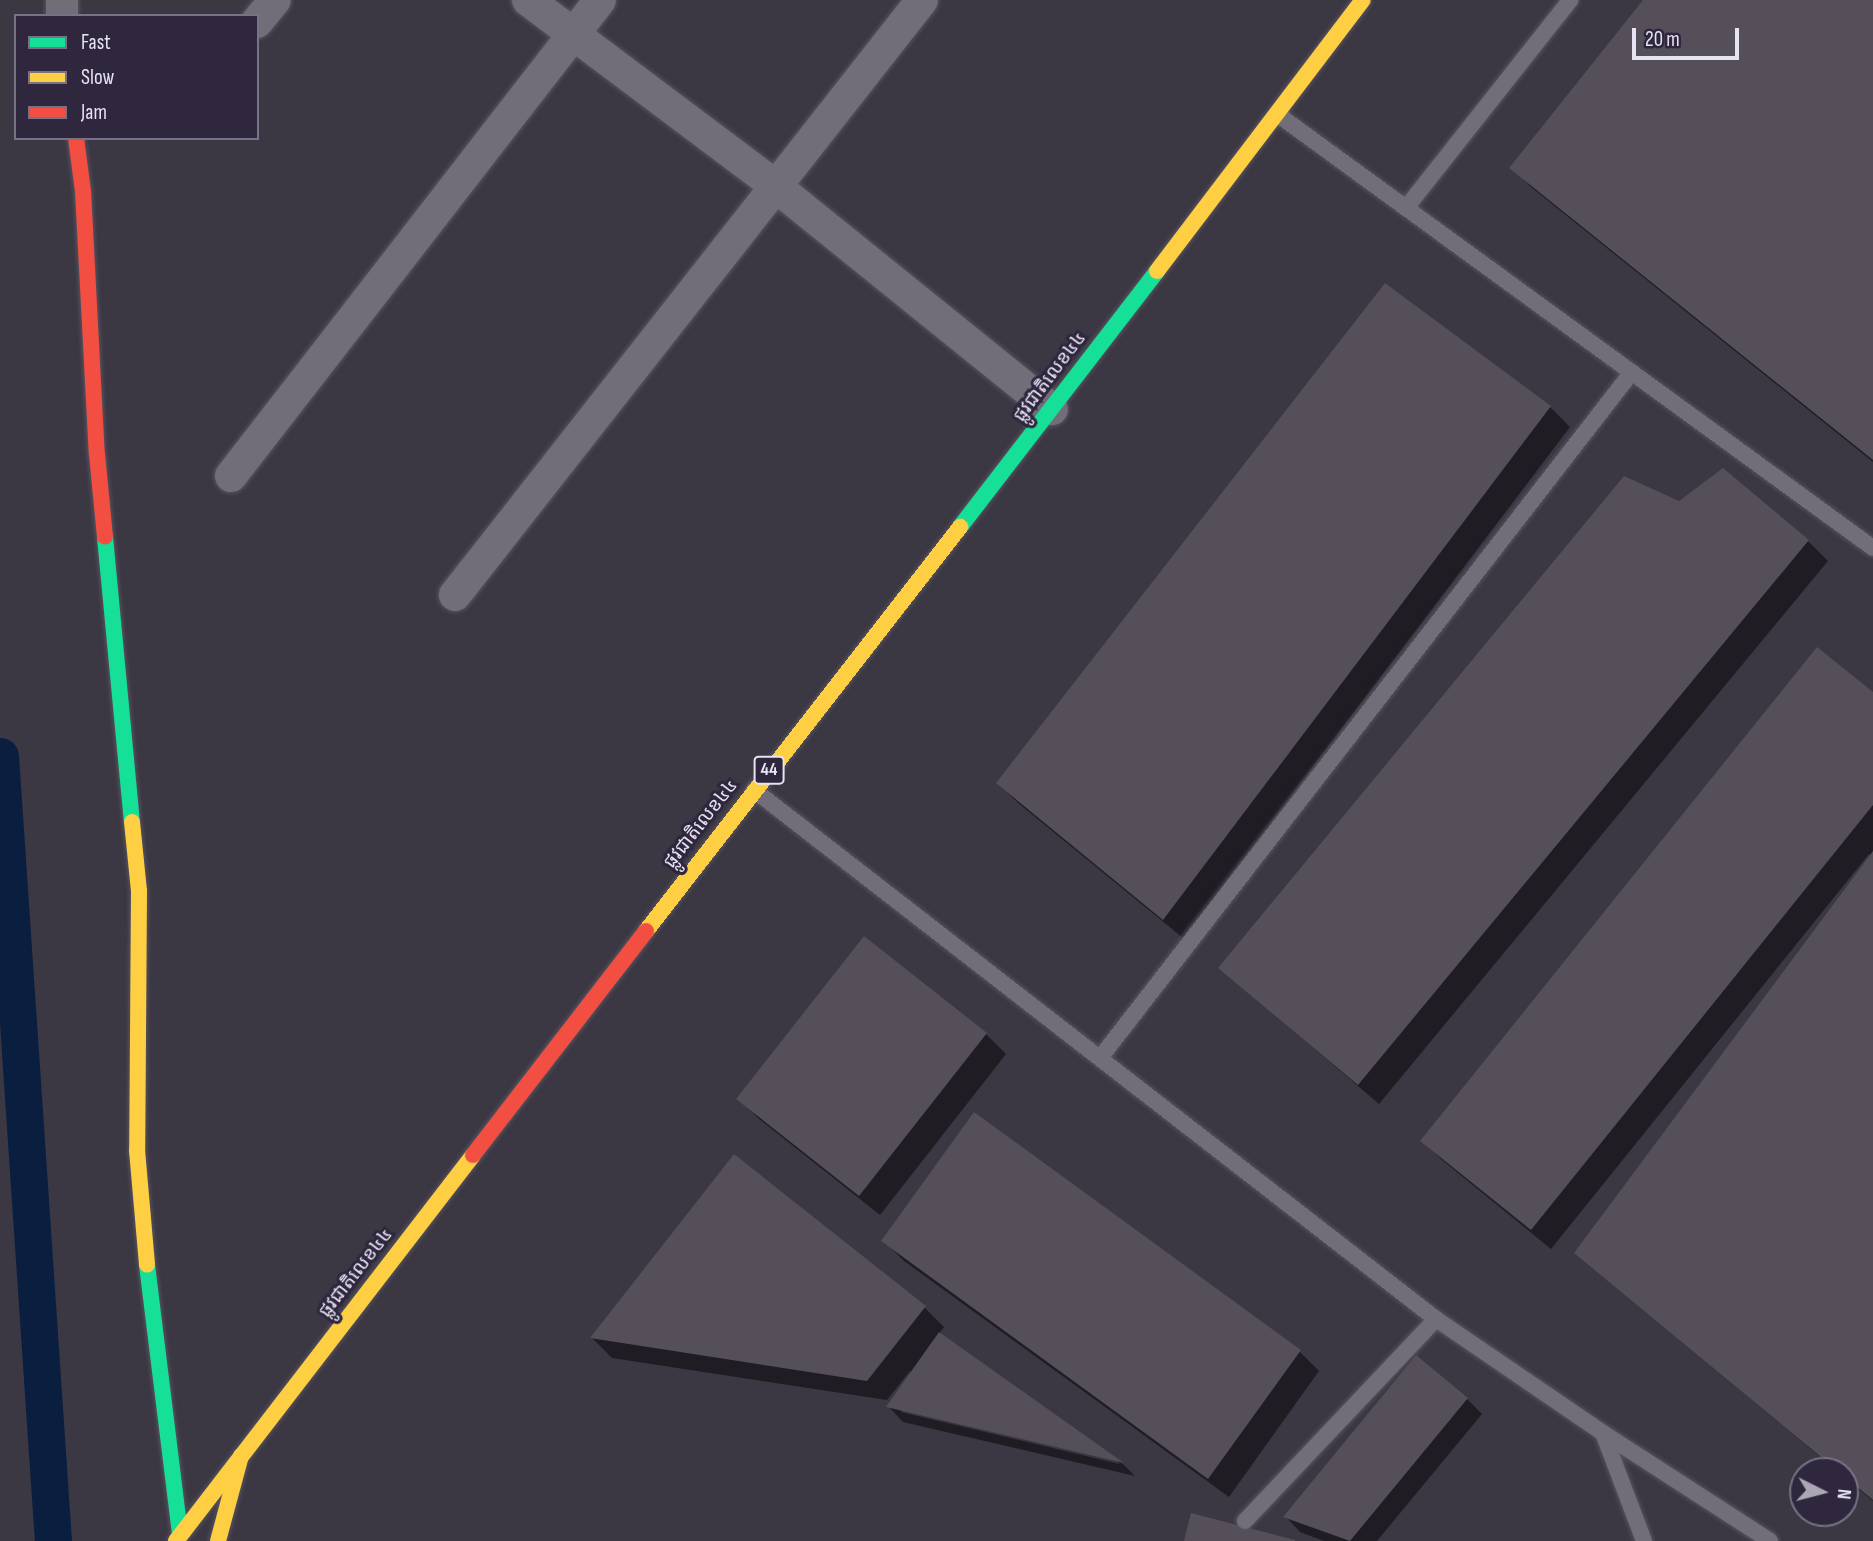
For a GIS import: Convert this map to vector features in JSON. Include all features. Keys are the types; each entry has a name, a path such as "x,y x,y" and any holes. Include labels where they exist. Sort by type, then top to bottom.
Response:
{"main road":[{"name":"ផ្លូវជាតិលេខ៤៤","path":"178,1538 754,790 1052,409 1363,0"},
{"path":"76,140 83,191 97,454 139,891 137,1150 150,1298 178,1538"},
{"path":"218,1541 241,1456"}],"street":[{"path":"259,20 275,0"},
{"path":"528,0 774,185 1052,409"},
{"path":"231,476 600,0"},
{"path":"455,595 774,185 922,0"}],"lane":[{"path":"1406,208 1570,0"},
{"path":"1275,113 1873,548"},
{"path":"1100,1058 1632,372"},
{"path":"754,790 1436,1319 1603,1433 1770,1541"},
{"path":"1245,1521 1436,1319"},
{"path":"1603,1433 1644,1541"}],"building":[{"path":"1643,0 1873,0 1873,460 1509,168"},
{"path":"1385,283 1551,406 1163,920 996,783"},
{"path":"1723,468 1809,540 1358,1085 1218,968 1624,476 1679,501"},
{"path":"1817,647 1873,692 1873,805 1531,1230 1420,1141"},
{"path":"1873,851 1873,1500 1859,1488 1859,1457 1821,1457 1574,1253"},
{"path":"864,936 987,1033 859,1196 736,1099"},
{"path":"974,1112 1301,1350 1208,1479 881,1241"},
{"path":"734,1154 926,1306 867,1381 590,1338"},
{"path":"939,1332 1124,1463 886,1407"},
{"path":"1416,1355 1468,1398 1350,1541 1283,1517"},
{"path":"1191,1513 1295,1540 1295,1541 1184,1541"}],"waterway":[{"path":"0,756 53,1541"}],"traffic: fast":[{"path":"960,527 1157,271"},
{"path":"105,537 132,822"},
{"path":"147,1265 180,1535"}],"traffic: slow":[{"path":"1157,271 1363,0"},
{"path":"646,931 960,527"},
{"path":"132,822 139,891 137,1150 147,1265"},
{"path":"176,1541 473,1155"},
{"path":"218,1541 241,1456"}],"traffic: jam":[{"path":"76,140 83,191 97,454 105,537"},
{"path":"473,1155 646,931"}]}
